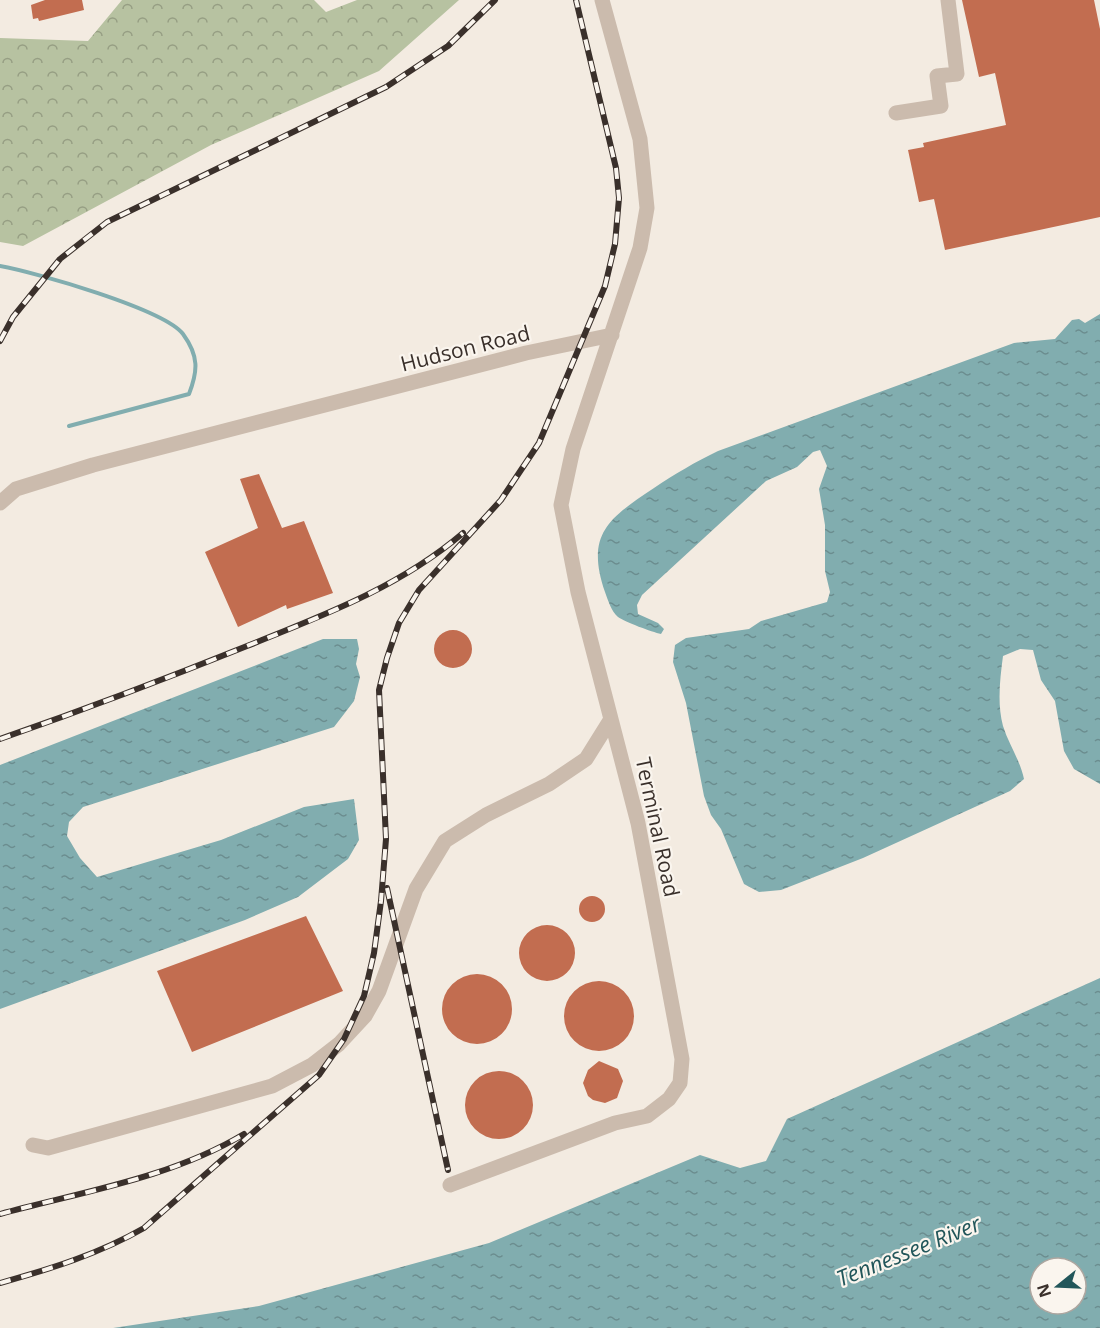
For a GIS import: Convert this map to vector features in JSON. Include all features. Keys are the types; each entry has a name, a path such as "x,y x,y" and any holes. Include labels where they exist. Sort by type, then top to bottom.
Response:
{"street":[{"path":"602,0 640,139 647,208 640,248 612,335"},
{"path":"896,112 941,106 938,76 957,74 948,0"},
{"name":"Hudson Road","path":"0,503 16,489 93,465 526,353 612,335"},
{"name":"Terminal Road","path":"450,1185 615,1122 647,1116 669,1099 680,1083 682,1059 638,823 578,592 561,505 573,449 612,335"},
{"path":"33,1146 48,1148 272,1086 312,1065 339,1044 365,1016 379,991 416,889 445,841 486,815 549,784 586,759 611,719"}],"green space":[{"path":"122,0 314,0 326,12 357,0 459,0 379,71 211,145 23,246 0,242 0,38 88,41"}],"water":[{"path":"1100,314 1100,784 1074,769 1064,751 1055,701 1041,680 1033,650 1020,649 1003,656 1000,682 1000,709 1003,726 1024,779 1010,791 863,858 781,890 759,892 744,884 721,829 711,815 704,796 686,703 673,662 675,645 686,638 749,629 761,621 827,602 830,592 825,571 825,525 819,489 827,466 820,450 813,452 797,467 766,481 642,595 637,605 638,614 658,623 664,629 661,634 621,619 612,609 605,592 598,556 605,530 613,519 638,499 677,473 718,451 1014,343 1055,339 1072,320 1079,319 1085,323"},
{"path":"323,639 357,639 359,649 356,664 360,677 354,701 334,727 83,807 69,822 67,836 80,858 97,877 221,840 304,807 354,799 359,840 348,859 298,897 245,920 0,1009 0,765"},
{"name":"Tennessee River","path":"1100,978 1100,1328 113,1328 259,1306 489,1243 700,1155 740,1168 766,1161 787,1119"}],"building":[{"path":"45,0 82,0 84,10 39,21 38,18 33,19 31,5"},
{"path":"962,0 1094,0 1100,29 1100,217 945,250 934,199 919,202 908,150 924,147 923,143 1006,125 995,73 979,77"},
{"path":"259,474 282,528 304,521 333,593 287,609 286,605 238,627 205,552 258,528 240,479"},
{"path":"453,630 466,636 472,649 466,662 453,668 440,662 434,649 440,636"},
{"path":"592,896 601,900 605,909 601,918 592,922 583,918 579,909 583,900"},
{"path":"306,916 343,991 192,1052 157,971"},
{"path":"547,925 558,927 567,933 573,942 575,953 573,964 567,973 558,979 547,981 536,979 527,973 521,964 519,953 521,942 527,933 536,927"},
{"path":"477,974 490,977 502,984 509,996 512,1009 509,1022 502,1034 490,1041 477,1044 464,1041 452,1034 445,1022 442,1009 445,996 452,984 464,977"},
{"path":"599,981 612,984 624,991 631,1003 634,1016 631,1029 624,1041 612,1048 599,1051 586,1048 574,1041 567,1029 564,1016 567,1003 574,991 586,984"},
{"path":"599,1061 618,1069 623,1081 617,1098 605,1103 588,1096 583,1083 588,1070"},
{"path":"499,1071 512,1073 523,1081 531,1092 533,1105 531,1118 523,1129 512,1137 499,1139 486,1137 475,1129 467,1118 465,1105 467,1092 475,1081 486,1073"}],"waterway":[{"path":"0,266 68,284 126,303 171,324 183,334 192,349 195,371 189,394 69,426"}],"railway":[{"path":"0,341 13,317 60,259 107,222 386,87 448,46 495,0"},
{"path":"0,1283 92,1253 144,1228 319,1075 344,1039 364,996 374,953 386,839 379,690 387,658 399,623 419,590 501,500 539,443 605,286 615,244 619,198 616,168 576,0"},
{"path":"0,739 155,682 360,599 413,569 463,533"},
{"path":"387,888 448,1170"},
{"path":"0,1214 156,1173 216,1149 244,1134"}]}
